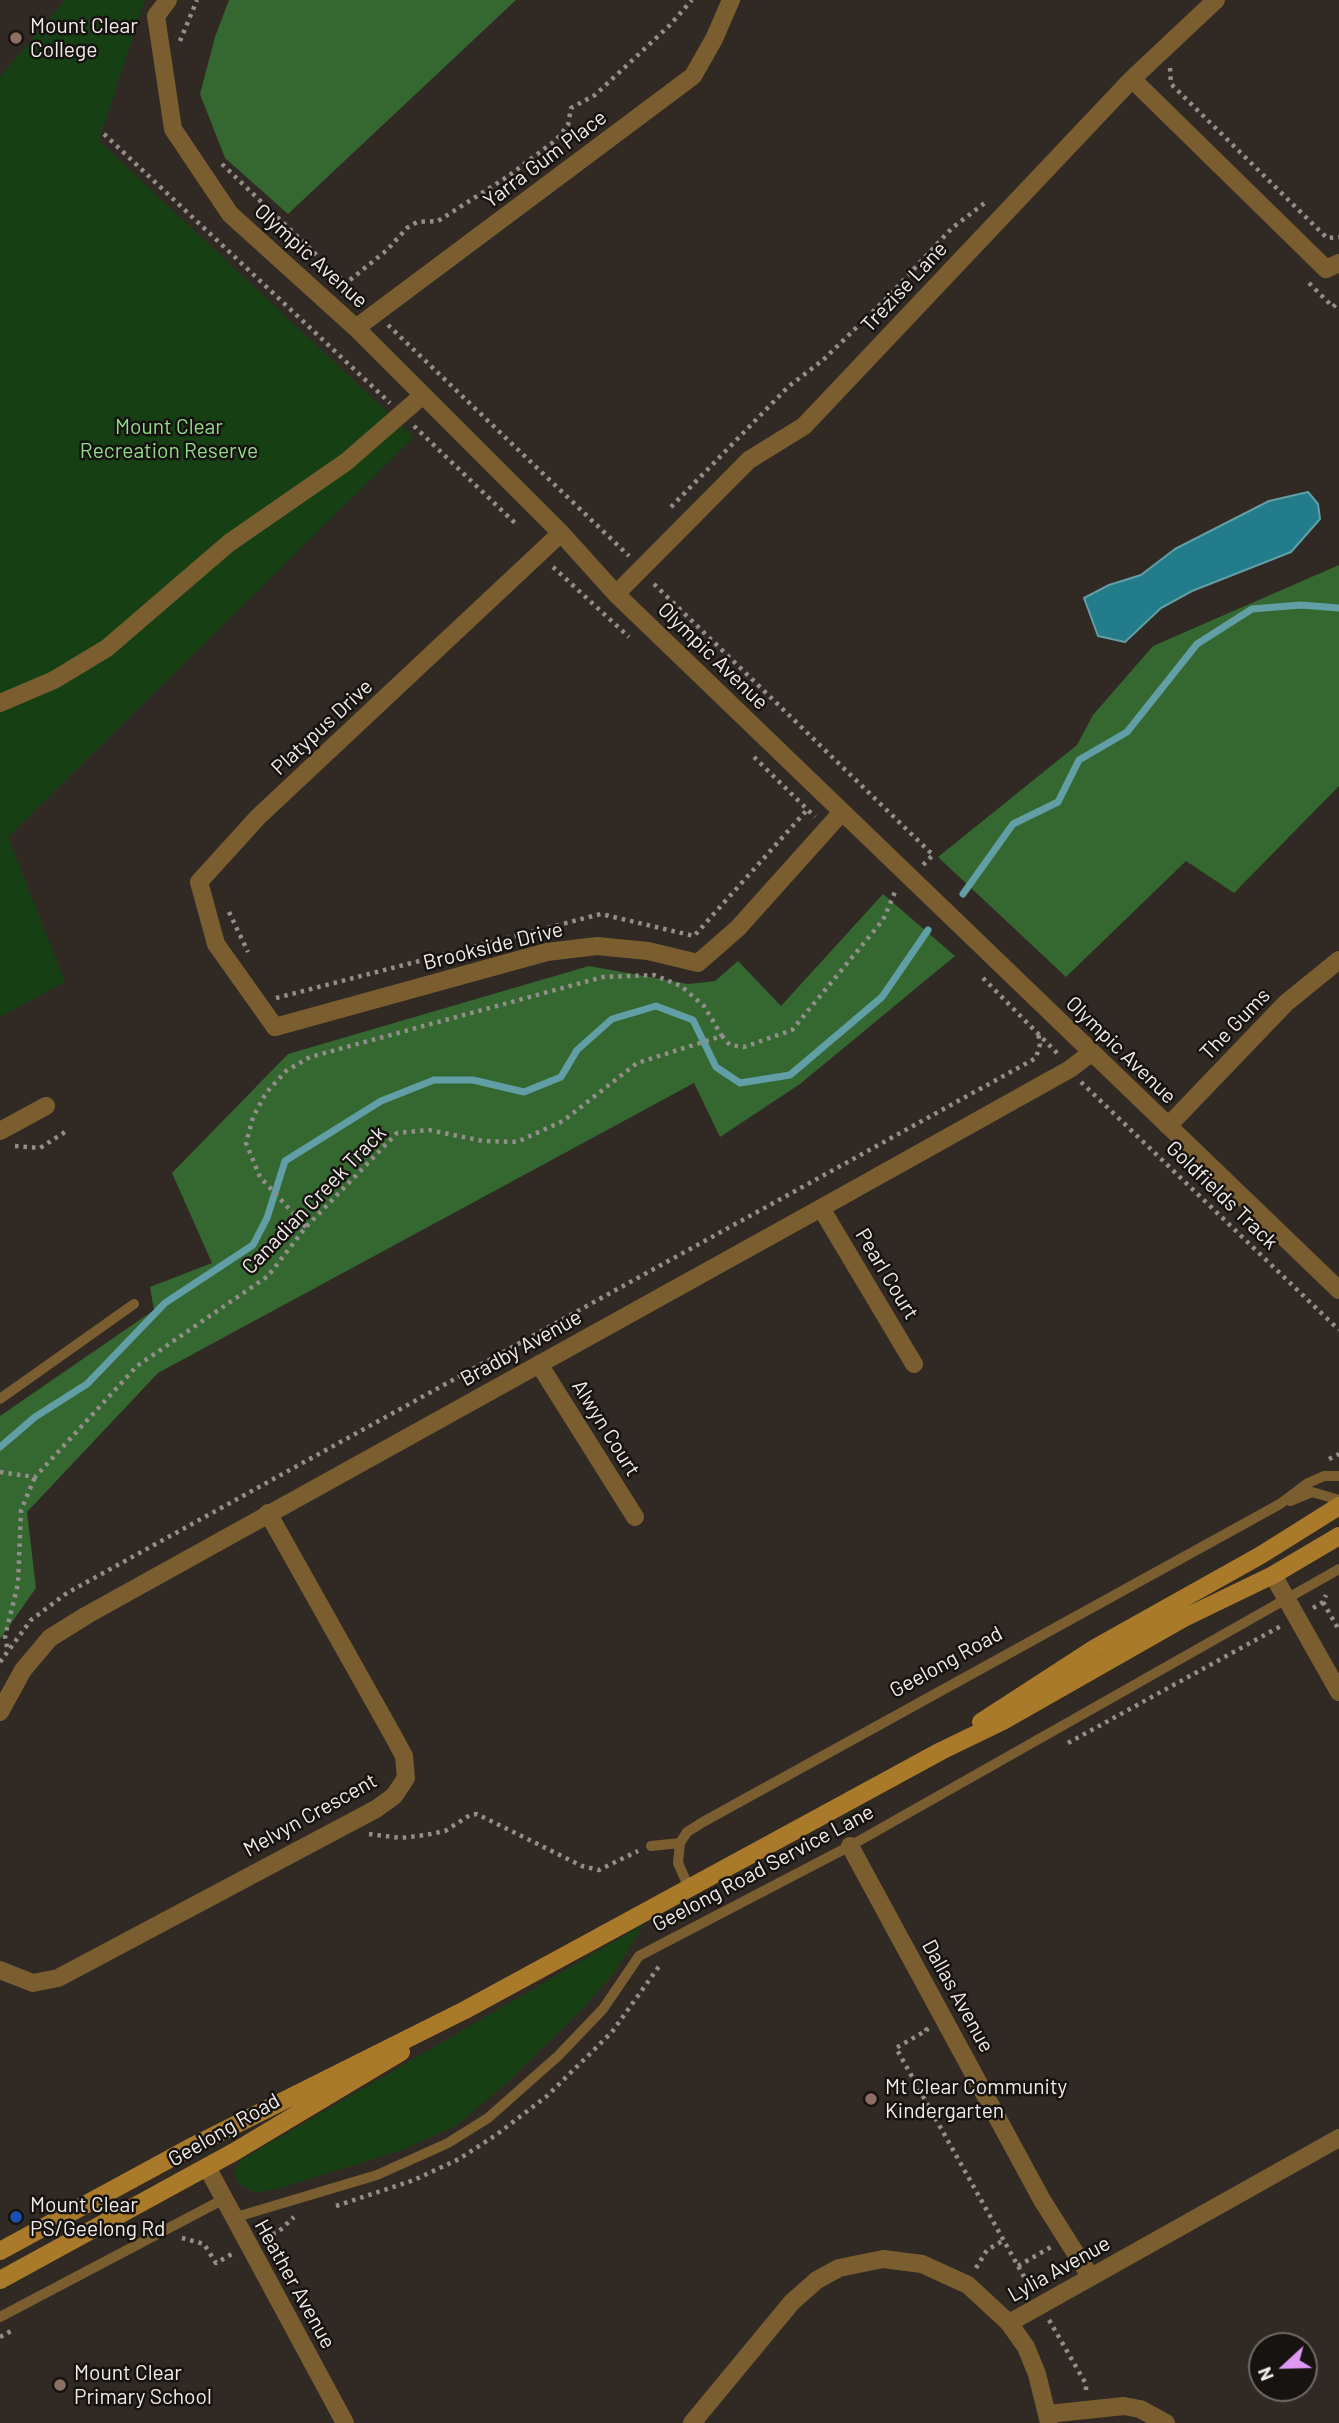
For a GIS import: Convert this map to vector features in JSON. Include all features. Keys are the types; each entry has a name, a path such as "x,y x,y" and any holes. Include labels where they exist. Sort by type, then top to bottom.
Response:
{"main road":[{"name":"Geelong Road","path":"941,1751 1095,1648 1261,1555 1339,1506"},
{"name":"Geelong Road","path":"0,2251 195,2145 466,2010 941,1751 1003,1721 1184,1618 1273,1575 1339,1536"},
{"path":"1261,1555 1273,1575"},
{"name":"Geelong Road","path":"0,2280 207,2167 358,2080 466,2010"},
{"path":"195,2145 207,2167"}],"street":[{"name":"Olympic Avenue","path":"168,0 156,16 173,129 230,214 356,328 561,533 616,594 1339,1290"},
{"name":"Yarra Gum Place","path":"356,328 694,76 731,0"},
{"name":"Trezise Lane","path":"616,594 645,575 749,460 804,426 1132,79 1216,0"},
{"path":"1132,79 1326,269 1339,263"},
{"path":"0,703 54,680 107,648 229,543 346,462 423,396"},
{"name":"Platypus Drive","path":"243,983 216,944 199,882 268,808 561,533"},
{"name":"Brookside Drive","path":"243,983 275,1027 547,952 597,946 648,951 698,963 738,928 842,812"},
{"name":"The Gums","path":"1168,1126 1286,1003 1339,960"},
{"name":"Bradby Avenue","path":"0,1712 23,1670 50,1639 87,1615 1070,1069 1091,1053"},
{"path":"0,1131 46,1106"},
{"name":"Pearl Court","path":"821,1208 914,1364"},
{"name":"Alwyn Court","path":"539,1364 635,1517"},
{"name":"Melvyn Crescent","path":"0,1970 33,1983 58,1978 353,1821 394,1796 406,1778 404,1756 268,1514"},
{"path":"1273,1575 1339,1692"},
{"name":"Dallas Avenue","path":"850,1846 1042,2200 1090,2276"},
{"name":"Lylia Avenue","path":"692,2423 799,2295 827,2274 851,2264 895,2259 938,2270 981,2295 1009,2323 1339,2138"},
{"name":"Heather Avenue","path":"207,2167 345,2423"},
{"path":"1009,2323 1030,2356 1049,2419 1088,2409 1132,2407 1166,2423"}],"lane":[{"path":"0,1399 134,1304"},
{"name":"Geelong Road","path":"680,1843 687,1832 704,1822 1280,1504 1319,1478 1339,1475"},
{"name":"Geelong Road","path":"1280,1504 1312,1492 1339,1500"},
{"name":"Geelong Road Service Lane","path":"233,2218 377,2175 448,2143 488,2118 558,2056 603,2009 639,1956 850,1846 1339,1569"},
{"path":"651,1846 680,1843 678,1863 689,1888"},
{"path":"0,2318 223,2199"}],"path":[{"path":"350,280 387,250 407,228 417,222 438,221 507,177 556,140 568,125 571,108 595,95 669,26 692,0"},
{"path":"1171,84 1327,238 1339,237"},
{"path":"104,134 516,524"},
{"path":"217,159 357,294"},
{"path":"664,515 788,387 823,359 888,298 952,228 988,201"},
{"path":"382,319 627,554 645,575 933,855 923,865"},
{"path":"627,554 636,544"},
{"path":"551,566 563,573 621,630"},
{"path":"306,1227 260,1177 246,1143 253,1116 266,1093 286,1071 310,1057 603,977 654,975 681,986 704,1006 730,1045 744,1047 792,1030 883,920 895,891"},
{"path":"226,905 250,956"},
{"path":"0,1662 7,1648 31,1619 66,1593 1036,1058 1040,1045 1037,1031"},
{"name":"Canadian Creek Track","path":"7,1648 5,1636 18,1584 20,1510 35,1477 137,1366 268,1276 306,1227 397,1133 429,1130 483,1140 517,1142 563,1121 637,1063 722,1036"},
{"name":"Goldfields Track","path":"1083,1083 1339,1330"},
{"path":"11,1146 40,1148 65,1132"},
{"path":"0,1472 35,1477"},
{"path":"1065,1745 1323,1602 1329,1588"},
{"path":"1323,1602 1339,1630"},
{"path":"353,1821 358,1830 401,1838 445,1831 470,1815 477,1814 582,1866 599,1870 651,1846"},
{"path":"332,2207 414,2180 459,2159 496,2135 547,2096 612,2032 629,2011 652,1973 664,1961"},
{"path":"927,2030 896,2048 1086,2384 1088,2409"},
{"path":"170,2244 181,2238 200,2242 207,2247 216,2263 263,2236 277,2233 287,2221 301,2215"},
{"path":"0,2337 23,2325"}],"green space":[{"name":"Mount Clear Recreation Reserve","path":"65,0 145,0 99,141 414,437 8,837 65,982 0,1017 0,77"},
{"path":"229,0 516,0 288,214 225,158 200,94 215,37"},
{"path":"1339,565 1339,786 1234,893 1186,861 1066,977 938,857 1077,745 1093,715 1153,646"},
{"path":"883,894 955,956 800,1084 720,1137 694,1083 158,1373 27,1512 36,1588 0,1639 0,1416 154,1310 150,1287 212,1263 172,1173 288,1054 589,966 688,984 715,981 738,961 781,1006"},
{"path":"644,1924 614,1973 584,2007 508,2082 456,2126 402,2150 281,2188 255,2193 238,2183 234,2172 241,2160"}],"water":[{"path":"1308,492 1318,504 1320,519 1291,552 1192,591 1161,608 1125,642 1098,636 1084,598 1109,585 1141,575 1175,549 1269,501"}],"waterway":[{"path":"963,894 1013,824 1058,802 1079,760 1127,732 1197,644 1252,609 1301,605 1339,608"},
{"path":"0,1447 35,1417 87,1384 165,1303 253,1245 267,1218 285,1161 381,1101 434,1080 473,1080 524,1092 561,1077 577,1050 612,1019 656,1006 693,1020 716,1067 740,1083 790,1075 882,997 928,930"}],"place":[{"name":"Mount Clear College","path":"16,38"},
{"name":"Mt Clear Community Kindergarten","path":"871,2099"},
{"name":"Mount Clear PS/Geelong Rd","path":"16,2217"},
{"name":"Mount Clear Primary School","path":"60,2385"}]}
